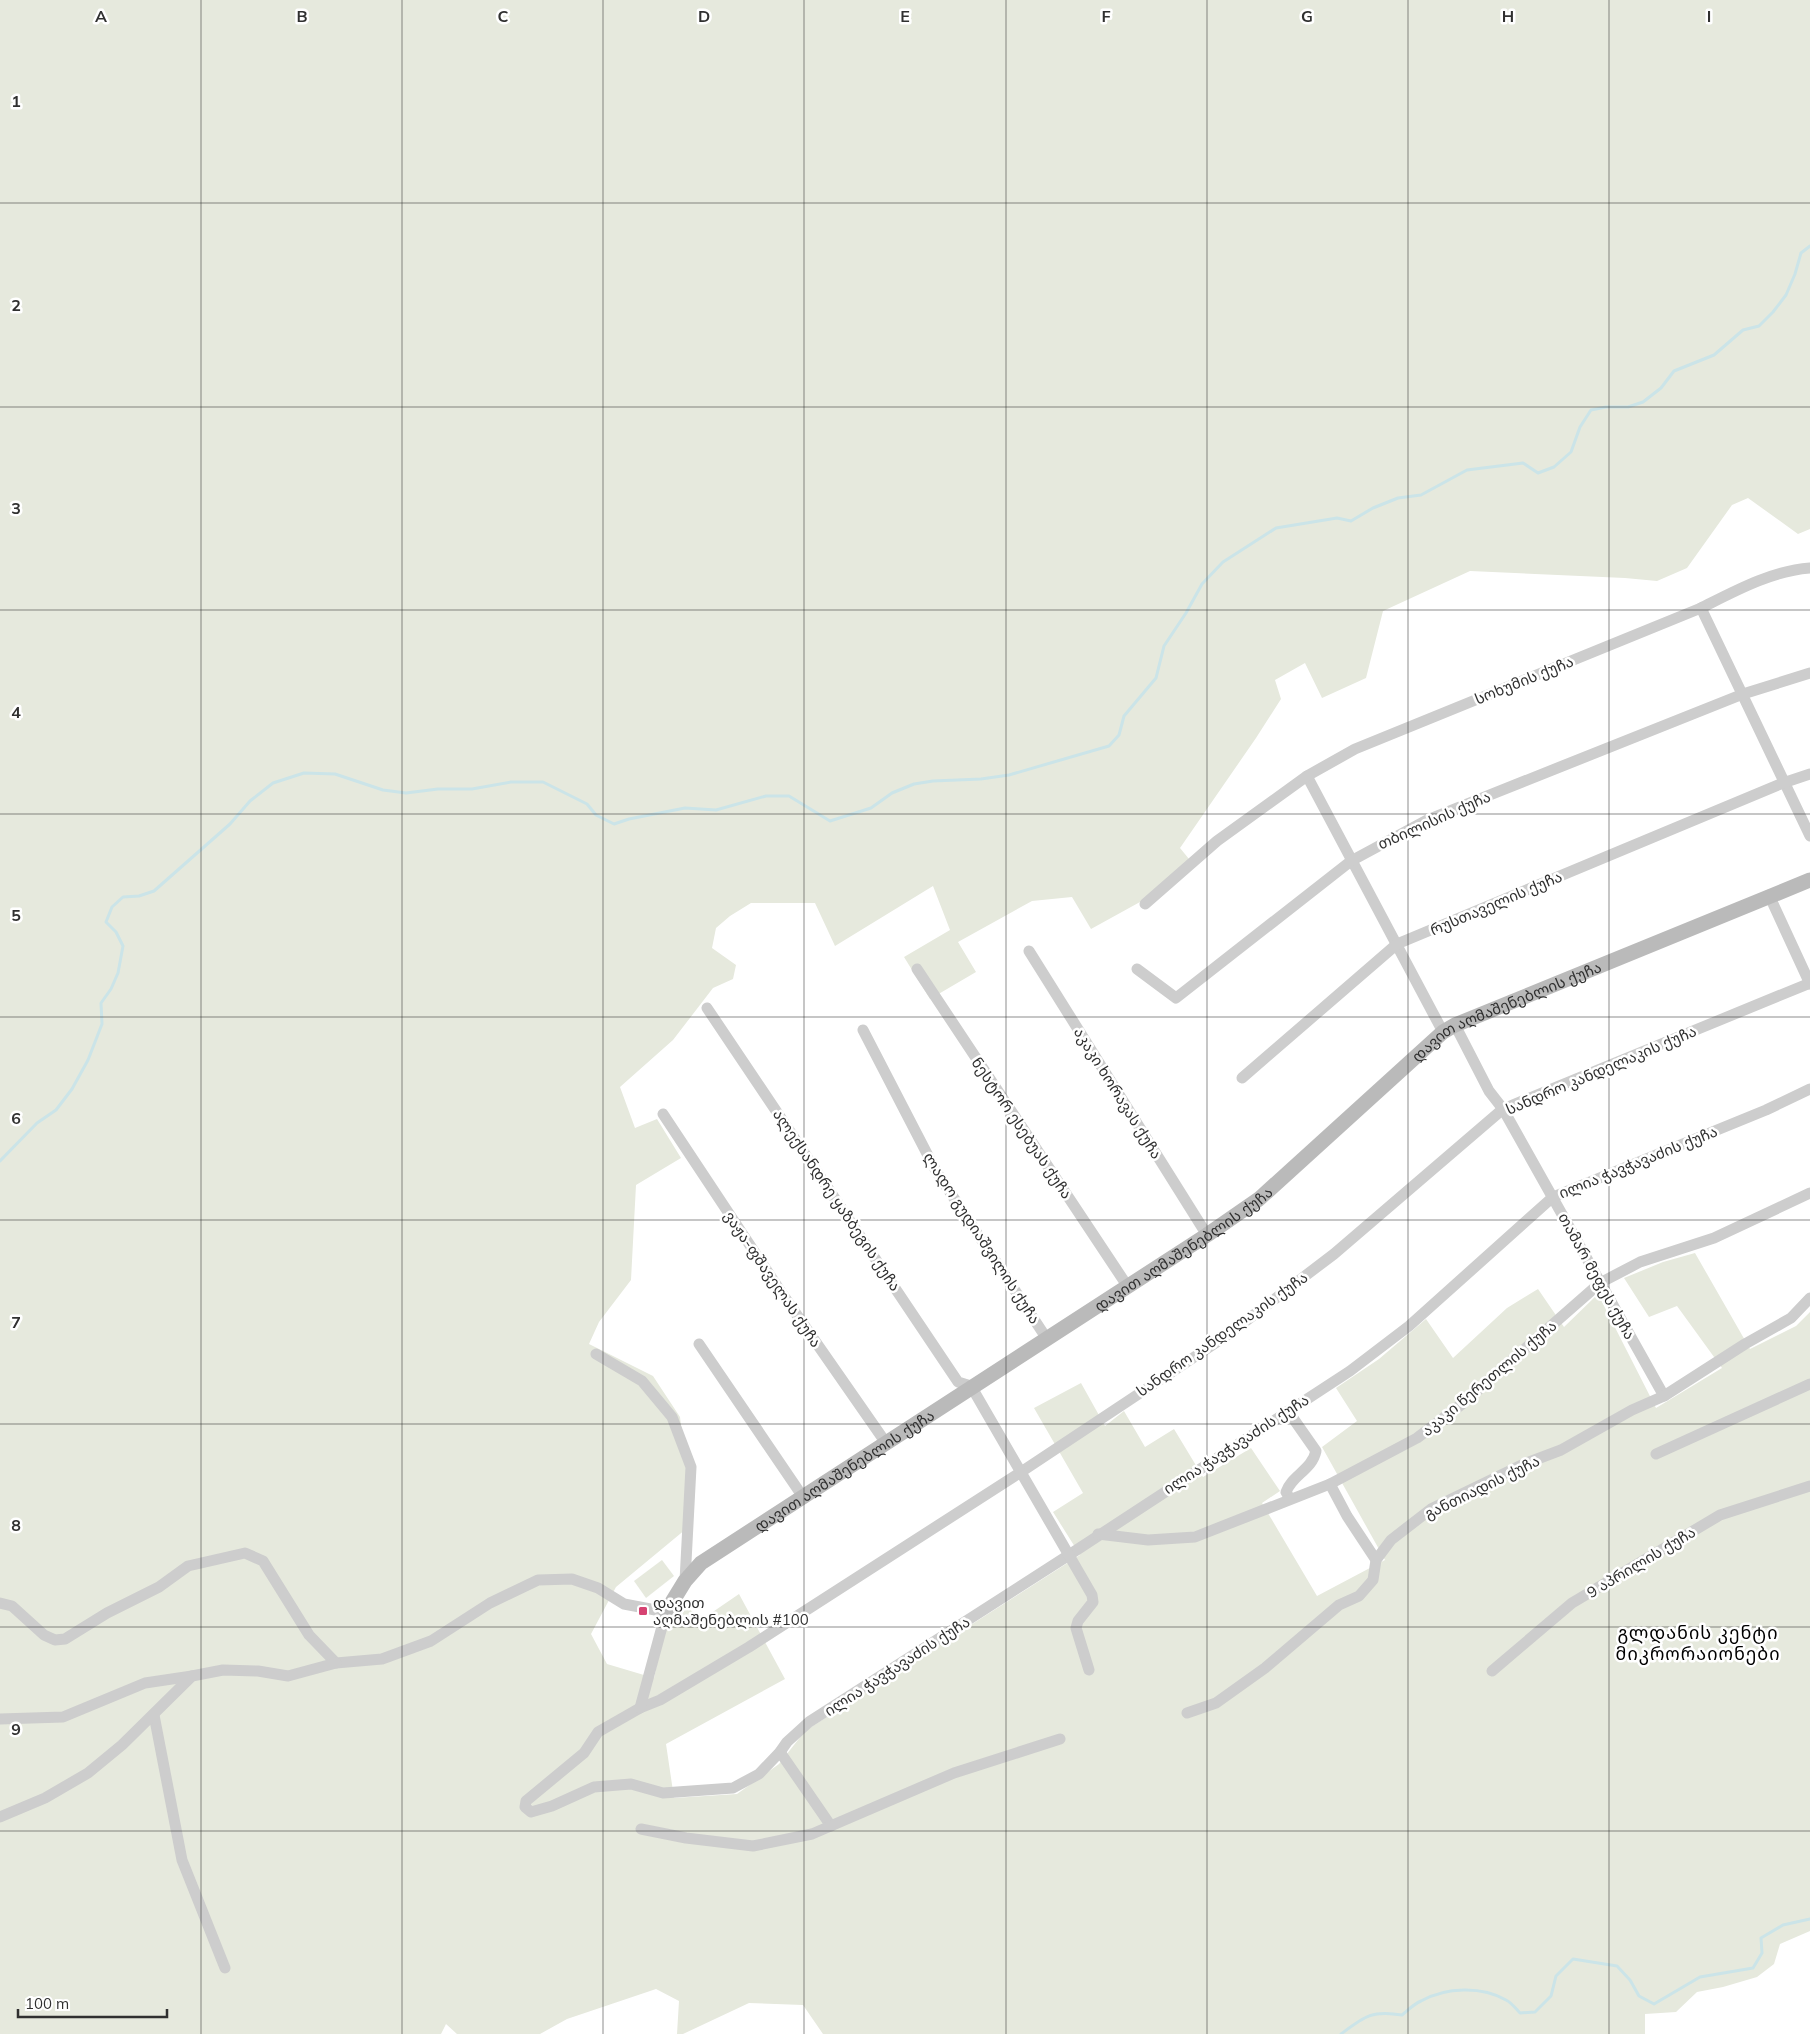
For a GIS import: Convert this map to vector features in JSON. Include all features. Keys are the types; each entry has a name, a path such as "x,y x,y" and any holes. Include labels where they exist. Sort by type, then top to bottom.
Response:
{"street":[{"name":"სოხუმის ქუჩა","path":"1145,904 1217,840 1308,776 1355,749 1701,608 1746,586 1790,570 1810,568"},
{"path":"1701,608 1810,836"},
{"name":"თბილისის ქუჩა","path":"1137,969 1176,998 1351,861 1372,848 1427,820 1743,694 1810,673"},
{"name":"რუსთაველის ქუჩა","path":"1242,1078 1397,944 1783,783 1810,774"},
{"name":"თამარ მეფეს ქუჩა","path":"1308,776 1351,861 1397,944 1489,1091 1504,1109 1664,1396"},
{"name":"დავით აღმაშენებლის ქუჩა","path":"640,1708 666,1612 684,1581 700,1562 804,1497 971,1386 1128,1287 1259,1199 1449,1028 1769,895 1810,880"},
{"path":"1769,895 1810,983"},
{"name":"აკაკი ხორავას ქუჩა","path":"1029,951 1207,1235"},
{"name":"ნესტორ ესებუას ქუჩა","path":"917,969 1128,1287"},
{"name":"სანდრო კანდელაკის ქუჩა","path":"663,1793 631,1784 594,1787 552,1806 531,1812 525,1807 526,1801 584,1753 598,1732 640,1708 660,1700 749,1647 1021,1472 1234,1330 1334,1254 1504,1109 1810,983"},
{"name":"ალექსანდრე ყაზბეგის ქუჩა","path":"707,1008 958,1382 971,1386"},
{"name":"ლადო გუდიაშვილის ქუჩა","path":"863,1030 936,1170 1047,1339"},
{"name":"ილია ჭავჭავაძის ქუჩა","path":"663,1793 733,1788 759,1774 787,1742 809,1722 1069,1555 1098,1534 1350,1370 1409,1326 1553,1196 1766,1110 1810,1089"},
{"name":"ვაჟა-ფშაველას ქუჩა","path":"663,1114 782,1295 886,1443"},
{"name":"აკაკი წერეთლის ქუჩა","path":"1098,1534 1148,1540 1195,1538 1330,1484 1417,1438 1462,1404 1600,1283 1640,1262 1714,1238 1810,1194"},
{"name":"განთიადის ქუჩა","path":"1188,1713 1216,1703 1265,1668 1339,1605 1359,1596 1373,1580 1376,1560 1390,1540 1431,1509 1524,1464 1561,1450 1632,1410 1664,1396 1745,1344 1791,1318 1810,1298"},
{"path":"699,1344 804,1497"},
{"path":"596,1354 642,1381 672,1417 691,1467 684,1581"},
{"path":"1656,1454 1810,1384"},
{"path":"971,1386 1092,1595 1093,1602 1078,1621 1076,1628 1089,1670"},
{"path":"1288,1411 1316,1451 1314,1460 1308,1468 1288,1486 1286,1492 1290,1499"},
{"path":"1330,1484 1347,1516 1376,1560"},
{"name":"9 აპრილის ქუჩა","path":"1492,1671 1572,1603 1720,1515 1810,1486"},
{"path":"0,1603 12,1606 44,1635 55,1640 65,1639 107,1613 159,1587 188,1566 245,1553 263,1561 309,1635 336,1663"},
{"path":"0,1719 63,1717 145,1683 223,1670 258,1671 288,1676 336,1663 382,1659 431,1641 490,1603 538,1580 572,1579 598,1588 624,1604 666,1612"},
{"path":"0,1817 45,1798 88,1773 122,1745 192,1676"},
{"path":"154,1715 182,1860 225,1968"},
{"path":"641,1829 686,1838 754,1846 812,1834 954,1773 1060,1739"},
{"path":"780,1752 831,1826"}],"shaded area":[{"path":"0,0 1810,0 1810,529 1798,534 1748,498 1732,505 1687,568 1657,581 1470,571 1383,611 1366,678 1322,698 1305,663 1275,680 1281,699 1180,848 1189,859 1140,902 1091,929 1072,897 1032,901 958,942 976,972 930,999 904,957 950,930 933,886 835,946 815,903 751,903 730,916 716,928 712,948 736,965 733,979 713,988 673,1040 620,1087 635,1128 657,1119 681,1158 636,1185 631,1280 599,1322 589,1344 653,1376 680,1417 687,1476 686,1529 616,1587 591,1634 607,1664 654,1678 668,1615 679,1599 701,1620 739,1594 785,1679 666,1744 674,1798 737,1794 779,1764 805,1731 1080,1555 1053,1512 1083,1493 1034,1408 1081,1383 1105,1426 1124,1411 1145,1447 1174,1429 1203,1477 1251,1448 1280,1491 1262,1503 1317,1596 1385,1560 1322,1447 1357,1421 1336,1388 1379,1359 1426,1319 1453,1358 1507,1308 1538,1289 1564,1327 1598,1294 1656,1408 1722,1368 1677,1306 1649,1317 1624,1278 1663,1262 1695,1253 1750,1349 1796,1326 1810,1312 1810,1931 1780,1944 1774,1964 1757,1977 1697,1992 1676,2012 1645,2014 1645,2034 823,2034 803,2005 749,2003 683,2034 677,2034 679,2001 656,1989 567,2019 540,2034 457,2034 446,2024 441,2034 0,2034"},
{"path":"662,1560 674,1576 646,1598 634,1581"}],"waterway":[{"path":"0,1161 37,1123 56,1110 72,1089 88,1060 102,1024 101,1003 111,989 118,973 123,946 116,932 106,922 112,907 123,897 139,896 154,891 230,824 250,801 273,783 304,773 335,774 383,790 406,793 438,789 472,789 511,782 543,782 587,804 596,815 614,824 629,819 685,808 716,810 766,796 789,796 830,821 871,808 892,793 914,784 1009,775 1109,746 1119,735 1124,716 1156,678 1164,646 1186,613 1202,584 1223,562 1276,528 1337,518 1351,521 1373,508 1398,498 1421,495 1467,470 1523,463 1538,473 1554,467 1571,452 1580,427 1591,410 1606,407 1628,407 1643,402 1661,388 1674,371 1714,355 1743,330 1759,326 1786,295 1801,253 1810,246"},
{"path":"1341,2034 1369,2016 1383,2013 1402,2015 1413,2005 1431,1996 1453,1991 1475,1990 1486,1992 1508,2001 1520,2013 1535,2012 1551,1996 1556,1976 1573,1959 1617,1966 1630,1980 1639,1996 1654,2004 1700,1977 1753,1968 1762,1953 1761,1938 1783,1925 1810,1919"}],"place":[{"name":"დავით აღმაშენებლის #100","path":"643,1611"}],"district":[{"name":"გლდანის კენტი მიკრორაიონები","path":"1698,1642"}]}
